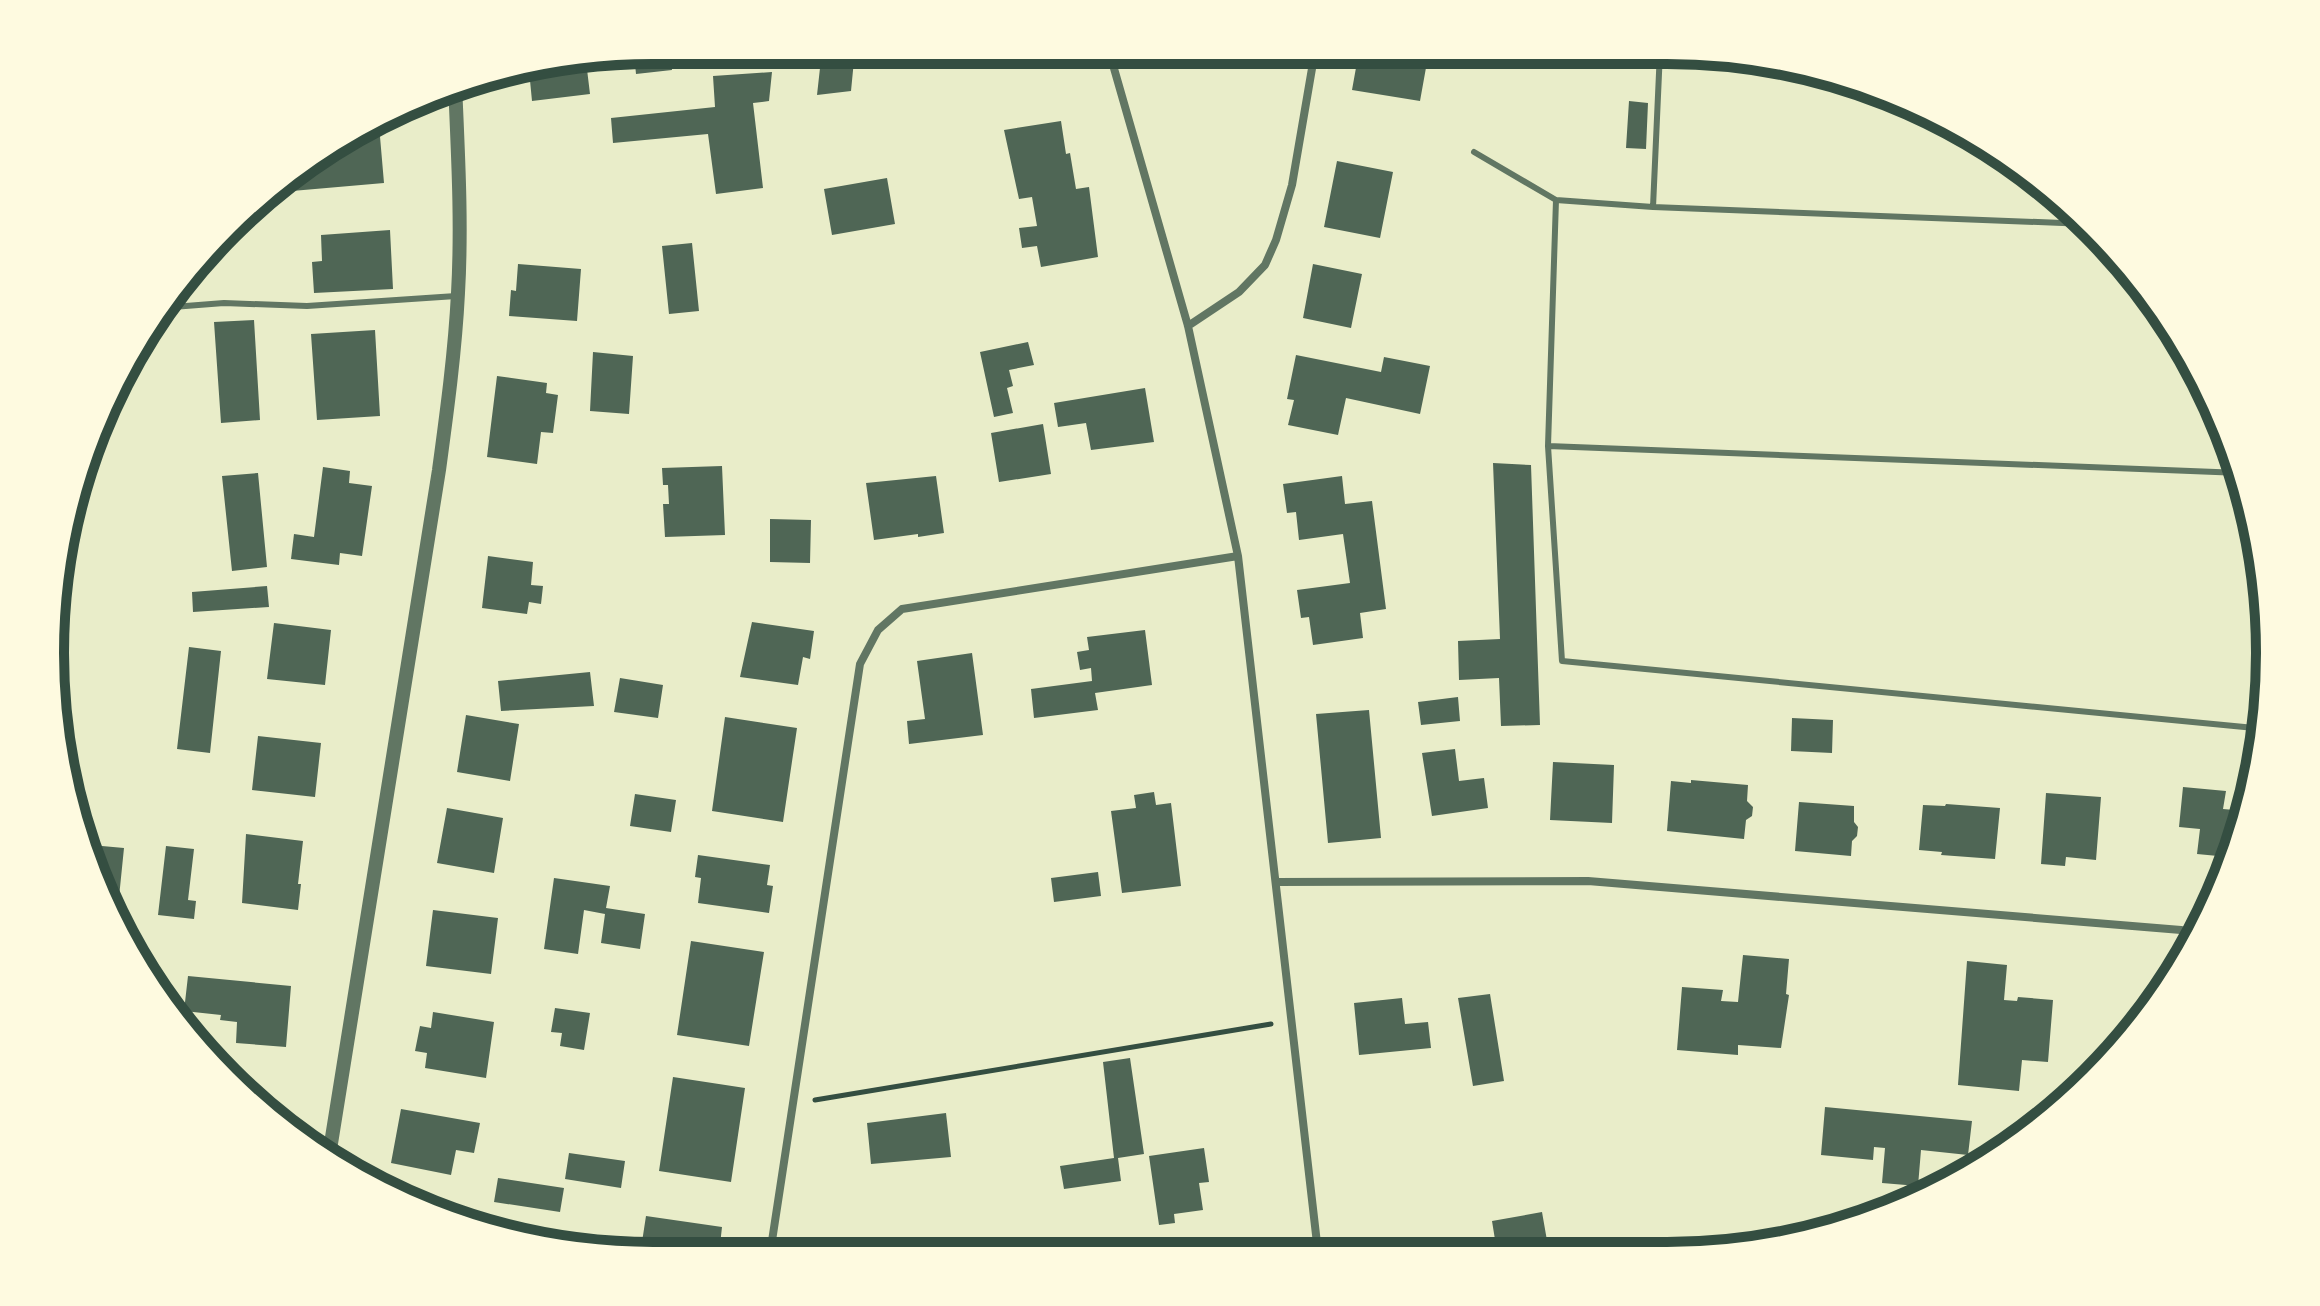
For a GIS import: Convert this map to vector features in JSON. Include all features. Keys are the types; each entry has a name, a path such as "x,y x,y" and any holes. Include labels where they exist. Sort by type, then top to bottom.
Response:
{"street":[{"path":"1113,64 1188,326 1238,556 1317,1242"},
{"path":"1188,326 1239,292 1265,265 1276,240 1292,185 1313,64"},
{"path":"331,1146 439,470 458,296 460,244 455,98"},
{"path":"772,1242 860,664 878,630 902,609 1238,556"},
{"path":"1276,882 1588,881 2181,930"}],"lane":[{"path":"1653,207 1659,64"},
{"path":"1474,152 1556,200 1653,207 2069,223"},
{"path":"1556,200 1548,446 1562,661 2251,728"},
{"path":"177,307 224,303 307,306 458,296"},
{"path":"1548,446 2228,472"}],"path":[{"path":"793,1104 1291,1021"}],"building":[{"path":"635,64 671,64 672,70 636,74"},
{"path":"820,64 854,64 851,91 817,95"},
{"path":"1357,64 1427,64 1420,101 1352,90"},
{"path":"587,68 590,94 532,101 530,77"},
{"path":"772,72 769,101 753,103 763,188 716,194 708,134 613,143 611,118 715,107 713,76"},
{"path":"1629,101 1648,103 1646,149 1626,148"},
{"path":"1061,121 1076,189 1089,187 1098,257 1041,267 1037,246 1022,248 1019,228 1037,226 1032,197 1019,199 1004,130"},
{"path":"380,132 384,183 287,191 326,163"},
{"path":"1337,161 1393,172 1380,238 1324,227"},
{"path":"887,178 895,224 832,235 824,189"},
{"path":"390,230 393,289 314,293 312,262 322,261 321,235"},
{"path":"692,243 699,311 669,314 662,246"},
{"path":"518,264 581,269 577,321 509,316 511,290 516,291"},
{"path":"1313,264 1362,274 1351,328 1303,318"},
{"path":"254,320 260,420 221,423 214,322"},
{"path":"375,330 380,416 317,420 311,334"},
{"path":"1028,342 1034,365 1009,370 1013,386 1007,388 1013,413 994,417 980,352"},
{"path":"593,352 633,356 629,414 590,411"},
{"path":"1296,355 1381,372 1384,357 1430,366 1420,414 1346,398 1338,435 1288,425 1294,400 1287,399"},
{"path":"497,376 547,383 546,393 558,395 553,433 541,432 537,464 487,457"},
{"path":"1145,388 1154,442 1091,450 1086,423 1058,427 1054,403"},
{"path":"1043,424 1051,474 999,482 991,433"},
{"path":"1493,463 1531,465 1540,725 1501,726 1499,678 1459,680 1458,641 1500,639"},
{"path":"722,466 725,535 665,537 663,504 669,504 668,485 663,485 662,468"},
{"path":"323,467 350,471 349,483 372,486 362,556 340,553 339,565 291,559 294,534 314,537"},
{"path":"258,473 267,567 232,571 222,476"},
{"path":"936,476 944,533 874,540 866,483"},
{"path":"1342,476 1345,504 1372,501 1386,609 1360,613 1363,638 1313,645 1309,617 1301,618 1297,590 1350,583 1343,534 1299,540 1296,512 1287,513 1283,484"},
{"path":"770,519 811,520 810,563 770,562"},
{"path":"488,556 533,562 531,585 543,586 541,604 529,602 527,614 482,608"},
{"path":"267,586 269,607 193,612 192,592"},
{"path":"752,622 814,631 810,659 803,657 798,685 740,677"},
{"path":"274,623 331,630 325,685 267,679"},
{"path":"1145,630 1152,685 1095,693 1098,710 1034,718 1031,689 1092,681 1091,668 1080,670 1077,652 1089,650 1087,637"},
{"path":"189,647 221,651 210,753 177,749"},
{"path":"972,653 983,735 909,744 907,721 925,719 917,661"},
{"path":"590,672 594,706 501,711 498,681"},
{"path":"620,678 663,685 658,718 614,712"},
{"path":"1458,697 1460,721 1421,725 1418,702"},
{"path":"1369,710 1381,838 1328,843 1316,714"},
{"path":"466,715 519,724 510,781 457,772"},
{"path":"725,717 797,728 783,822 712,811"},
{"path":"1792,718 1833,720 1832,753 1791,751"},
{"path":"258,736 321,743 315,797 252,790"},
{"path":"1455,749 1459,781 1484,778 1488,808 1432,816 1422,753"},
{"path":"1553,762 1614,765 1612,823 1550,820"},
{"path":"1691,780 1748,785 1747,801 1753,807 1752,816 1746,820 1744,839 1667,831 1671,781 1691,783"},
{"path":"2183,787 2226,791 2223,809 2235,810 2218,861 2218,856 2197,854 2200,829 2179,827"},
{"path":"1154,792 1156,805 1171,803 1181,886 1122,893 1111,811 1136,808 1134,795"},
{"path":"2046,793 2101,797 2096,860 2066,857 2065,866 2041,864"},
{"path":"635,794 676,800 671,832 630,826"},
{"path":"1799,802 1854,806 1854,822 1858,827 1857,836 1852,841 1851,856 1795,851"},
{"path":"1923,805 2000,808 1995,859 1919,850"},
{"path":"447,808 503,818 494,873 437,863"},
{"path":"246,834 303,841 298,910 242,903"},
{"path":"102,846 124,848 119,900 109,878 101,857"},
{"path":"166,846 194,849 188,900 196,901 194,919 158,915"},
{"path":"698,855 770,865 767,885 773,886 769,913 698,903 701,878 695,877"},
{"path":"1098,872 1101,896 1054,902 1051,878"},
{"path":"554,878 610,886 606,908 645,914 640,949 601,943 605,914 584,910 578,954 544,949"},
{"path":"433,910 498,918 491,974 426,966"},
{"path":"691,941 764,952 749,1046 677,1035"},
{"path":"1743,955 1789,959 1786,994 1789,995 1781,1048 1738,1045 1738,1055 1677,1050 1682,987 1723,990 1721,1001 1738,1002"},
{"path":"1967,961 2007,965 2004,1000 2017,1001 2018,997 2053,1000 2048,1062 2022,1060 2019,1091 1958,1085"},
{"path":"188,976 291,986 286,1047 236,1043 237,1022 220,1020 221,1015 184,1009"},
{"path":"1490,994 1504,1081 1473,1086 1458,998"},
{"path":"1402,998 1405,1024 1428,1022 1431,1048 1359,1055 1354,1003"},
{"path":"555,1008 590,1013 584,1050 560,1046 562,1033 551,1032"},
{"path":"433,1012 494,1022 486,1078 425,1068 427,1053 415,1051 420,1026 431,1028"},
{"path":"1130,1058 1144,1154 1118,1158 1121,1181 1064,1189 1060,1166 1114,1158 1103,1062"},
{"path":"673,1077 745,1088 731,1182 659,1171"},
{"path":"1825,1107 1972,1121 1968,1155 1921,1150 1917,1186 1882,1183 1885,1148 1874,1147 1873,1160 1821,1155"},
{"path":"401,1109 480,1123 474,1153 456,1150 451,1175 391,1163"},
{"path":"946,1113 951,1157 871,1164 867,1123"},
{"path":"1204,1148 1209,1182 1199,1183 1203,1210 1174,1214 1175,1223 1159,1225 1149,1156"},
{"path":"569,1153 625,1161 621,1188 565,1179"},
{"path":"498,1178 564,1188 560,1212 494,1202"},
{"path":"1542,1212 1547,1242 1495,1242 1492,1221"},
{"path":"646,1216 722,1227 720,1242 642,1242"}]}
